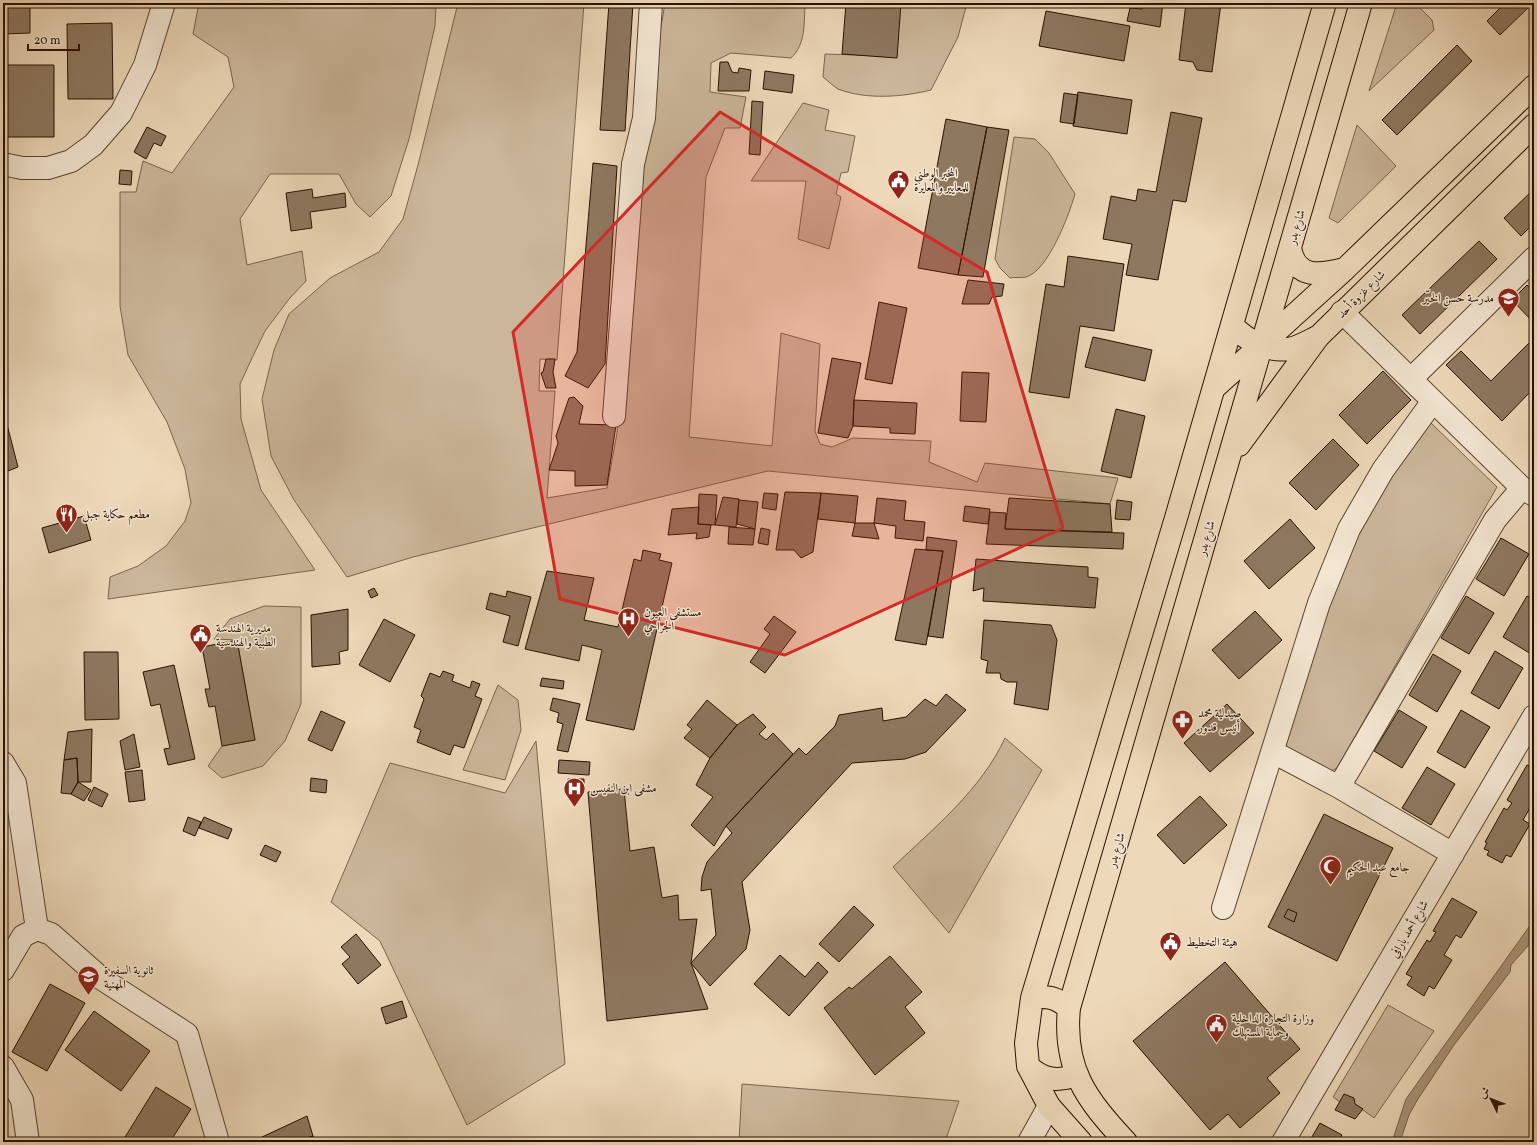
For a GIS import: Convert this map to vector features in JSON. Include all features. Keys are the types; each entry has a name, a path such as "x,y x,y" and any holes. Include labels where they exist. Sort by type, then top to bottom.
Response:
{"main road":[{"path":"1081,1142 1049,1106 1028,1066 1026,1043 1032,998 1176,518 1325,3"},
{"name":"شارع بدر","path":"1076,1075 1068,1044 1067,1025 1069,1008 1361,3"},
{"path":"1214,388 1345,269 1534,86"},
{"name":"شارع غزوة أحد","path":"1220,488 1239,445 1318,337 1534,125"},
{"path":"1290,248 1292,259 1299,268 1308,273 1318,274 1345,269"},
{"path":"1232,325 1245,337 1262,346 1289,349 1318,337"},
{"path":"1032,998 1042,996 1052,997 1061,1001 1069,1008"},
{"path":"1028,1066 1045,1078 1055,1080 1066,1079 1076,1075 1109,1123 1126,1142"}],"street":[{"path":"3,164 22,168 48,168 71,161 93,145 121,113 145,65 164,3"},
{"path":"614,416 633,164 644,118 651,3"},
{"path":"1411,379 1534,258"},
{"path":"1339,787 1495,520 1528,492 1342,312"},
{"path":"1223,908 1319,603 1349,529 1384,470 1433,401"},
{"name":"شارع أحمد بارافي","path":"1283,1142 1534,716"},
{"path":"1273,752 1339,787 1453,854"},
{"path":"3,763 15,783 37,929"},
{"path":"3,970 23,936 37,929 51,934 102,979 187,1034 218,1142"},
{"path":"3,1067 22,1100 28,1142"},
{"path":"1029,1142 1049,1106"}],"highlighted area":[{"path":"720,112 987,272 1063,528 785,655 560,599 513,332"}],"shaded area":[{"path":"199,3 436,3 435,26 409,139 391,196 370,217 356,204 339,174 270,174 240,219 247,265 302,251 306,281 289,299 265,331 253,356 240,384 241,419 261,490 315,570 108,599 110,577 138,566 166,546 185,521 191,503 185,469 167,422 128,355 120,306 120,192 136,192 143,161 172,173 234,87 228,57 193,34"},
{"path":"458,3 584,3 557,360 540,359 539,391 555,391 547,498 607,488 617,433 636,179 665,3 805,3 802,40 791,58 731,53 711,63 710,92 746,97 740,128 725,128 706,177 689,437 772,446 781,333 820,344 815,431 820,444 832,447 853,438 931,441 929,462 977,482 985,463 1118,478 1110,504 768,471 413,557 347,577 294,500 271,456 262,399 274,350 289,314 330,278 379,252 403,219 418,165"},
{"path":"899,3 967,3 958,37 931,90 897,96 860,95 838,89 823,77 825,54 892,56"},
{"path":"1397,3 1415,3 1432,20 1434,30 1369,91"},
{"path":"803,103 829,110 825,130 855,136 848,172 841,173 836,194 841,197 829,249 798,239 806,181 751,181"},
{"path":"1357,125 1396,166 1338,223 1329,218"},
{"path":"1014,137 1035,139 1049,153 1075,194 1063,228 1050,254 1034,273 1026,277 1010,278 1000,268 995,259"},
{"path":"1429,421 1497,487 1337,768 1325,774 1299,760 1282,740 1348,547 1380,489"},
{"path":"264,606 301,607 301,704 285,741 263,766 222,778 208,766 222,746 255,740 237,640 214,639 230,619"},
{"path":"498,685 518,700 521,730 505,780 463,770"},
{"path":"1005,738 1042,770 949,933 893,867 940,823 970,791 995,757"},
{"path":"536,741 565,1064 467,1125 380,941 331,902 390,763 505,793"},
{"path":"1534,920 1534,939 1511,965 1510,972 1454,1045 1418,1099 1409,1115 1400,1142 1392,1142 1406,1099"},
{"path":"1388,1005 1434,1031 1374,1118 1355,1104 1340,1102 1333,1097"},
{"path":"742,1084 959,1101 945,1142 739,1142"}],"building":[{"path":"3,3 30,3 30,33 3,34"},
{"path":"609,3 633,3 625,131 600,130"},
{"path":"846,3 901,3 897,58 842,54"},
{"path":"1149,3 1163,3 1160,27 1127,21 1130,8 1142,9 1142,5"},
{"path":"1186,3 1221,3 1212,72 1197,70 1193,62 1179,60"},
{"path":"1505,3 1533,3 1500,35 1487,21"},
{"path":"1046,11 1130,26 1124,61 1039,46"},
{"path":"112,23 113,99 68,99 67,24"},
{"path":"1457,45 1472,61 1397,135 1382,120"},
{"path":"720,62 728,62 732,72 738,73 739,68 751,70 749,91 718,91"},
{"path":"3,65 54,65 54,137 3,137"},
{"path":"765,71 794,75 792,93 763,89"},
{"path":"1078,92 1132,100 1127,134 1073,126"},
{"path":"1064,93 1078,95 1074,124 1060,122"},
{"path":"752,101 763,102 760,155 749,154"},
{"path":"1171,112 1202,118 1186,202 1173,200 1158,280 1126,275 1132,244 1103,239 1111,196 1136,201 1138,189 1156,192"},
{"path":"946,119 987,127 958,275 918,268"},
{"path":"147,127 166,136 161,146 154,143 146,159 134,152"},
{"path":"987,127 1009,130 983,277 958,275"},
{"path":"593,163 617,166 605,364 588,388 565,376 577,352"},
{"path":"120,170 132,171 131,185 119,184"},
{"path":"312,189 313,198 345,193 346,207 310,212 312,228 291,231 286,193"},
{"path":"1534,189 1534,223 1521,236 1504,218"},
{"path":"1479,241 1497,259 1420,334 1402,315"},
{"path":"1068,256 1124,264 1114,331 1080,326 1069,398 1029,392 1046,284 1064,287"},
{"path":"968,280 1004,284 1002,296 992,297 989,304 962,304"},
{"path":"1527,285 1534,292 1534,323 1512,300"},
{"path":"879,302 907,308 892,384 865,379"},
{"path":"1093,337 1152,350 1145,381 1085,367"},
{"path":"1534,338 1534,388 1502,421 1446,365 1461,351 1491,381"},
{"path":"832,358 861,363 854,400 853,426 848,438 818,433"},
{"path":"546,359 555,359 553,372 556,388 546,388 541,373 543,372"},
{"path":"1383,371 1411,400 1367,444 1339,415"},
{"path":"962,372 989,373 986,422 960,421"},
{"path":"574,397 583,406 579,424 616,425 607,485 575,486 575,471 549,470 558,443 556,436 569,398"},
{"path":"854,400 917,403 915,434 890,433 890,428 853,426"},
{"path":"3,409 18,467 3,473"},
{"path":"1116,409 1145,416 1131,478 1101,471"},
{"path":"1333,439 1359,465 1316,510 1289,483"},
{"path":"785,492 821,493 813,552 801,558 794,550 776,550"},
{"path":"764,493 778,494 776,510 762,508"},
{"path":"821,493 858,496 855,523 818,519"},
{"path":"699,494 717,495 715,525 698,524"},
{"path":"723,497 739,499 736,527 715,525"},
{"path":"877,498 906,501 904,520 925,522 923,541 895,538 896,526 874,523"},
{"path":"1009,498 1110,504 1112,532 1005,529"},
{"path":"739,500 758,502 755,529 737,524"},
{"path":"1117,500 1132,502 1130,520 1115,519"},
{"path":"965,506 990,509 988,524 963,521"},
{"path":"699,507 698,524 711,525 709,537 696,539 697,533 668,535 672,509"},
{"path":"990,512 1006,513 1005,529 1124,533 1123,549 986,544"},
{"name":"مطعم حكاية جبل","path":"84,516 91,540 49,553 42,528"},
{"path":"1290,519 1315,548 1269,589 1244,561"},
{"path":"855,523 874,523 879,539 852,536"},
{"path":"729,527 755,529 753,545 728,544"},
{"path":"761,528 770,530 768,545 758,543"},
{"path":"927,537 957,541 943,638 928,636 943,551 926,550"},
{"path":"1501,538 1529,554 1504,596 1476,579"},
{"path":"915,549 943,551 926,645 895,640"},
{"path":"643,550 661,554 659,560 672,563 634,730 586,720 602,650 582,645 579,661 525,649 547,571 594,578 584,620 618,627 634,559 641,561"},
{"path":"976,559 1088,567 1088,577 1098,578 1095,608 983,601 984,588 973,591"},
{"path":"374,588 378,595 371,598 368,591"},
{"path":"507,591 531,597 518,646 503,642 510,616 486,609 490,593 506,597"},
{"path":"1466,596 1494,613 1469,654 1441,638"},
{"path":"1527,596 1534,600 1534,649 1531,654 1503,637"},
{"path":"348,609 348,650 339,652 340,664 312,667 311,615"},
{"path":"1255,611 1282,640 1239,679 1212,650"},
{"path":"774,616 796,632 765,673 750,662 770,634 764,629"},
{"path":"384,619 415,635 390,682 359,665"},
{"path":"984,620 1051,625 1057,640 1048,710 1014,704 1017,682 1007,682 1001,679 1000,673 986,673 988,661 981,659"},
{"path":"237,640 255,740 222,746 215,706 209,707 205,689 210,689 202,647"},
{"path":"1495,651 1523,668 1499,709 1471,693"},
{"path":"84,652 118,652 119,719 85,720"},
{"path":"1433,654 1461,671 1437,712 1409,695"},
{"path":"174,665 195,759 168,765 164,749 170,748 160,704 151,706 143,672"},
{"path":"443,671 454,675 452,681 470,688 472,681 480,684 475,696 482,699 464,748 454,745 450,755 417,742 421,730 414,727 424,699 421,696 430,673 440,677"},
{"path":"542,678 564,681 563,689 540,686"},
{"path":"946,694 966,710 926,752 905,759 852,763 742,882 750,930 746,949 710,986 691,963 716,935 711,889 701,891 702,877 707,862 732,833 726,826 799,748 806,755 835,726 839,715 882,708 883,721 906,717 925,699 936,706"},
{"path":"553,698 580,704 568,752 557,750 563,724 557,722 559,713 550,710"},
{"path":"707,700 737,725 710,758 684,738 692,729 687,725"},
{"path":"1227,704 1254,733 1210,772 1184,743"},
{"path":"1399,710 1427,727 1402,768 1374,751"},
{"path":"1461,710 1490,727 1465,768 1437,752"},
{"path":"321,711 345,722 332,751 308,740"},
{"path":"753,714 766,727 759,734 766,740 773,733 793,754 726,826 714,846 691,825 713,797 696,785 710,758 737,725"},
{"path":"92,729 91,782 78,782 77,758 64,760 68,732"},
{"path":"134,734 140,767 125,770 120,741"},
{"path":"77,758 78,782 71,794 61,793 64,760"},
{"path":"559,760 590,762 589,775 558,773"},
{"path":"1534,763 1534,810 1530,808 1523,820 1530,824 1511,857 1506,855 1502,863 1487,855 1489,851 1484,849 1487,843 1485,842 1504,808 1507,810 1512,803 1507,800 1527,765 1532,767"},
{"path":"1427,767 1455,784 1431,825 1402,808"},
{"path":"142,770 145,800 129,802 125,772"},
{"path":"311,778 327,780 326,793 310,791"},
{"path":"568,779 584,779 584,784 568,784"},
{"path":"78,782 91,790 84,801 71,794"},
{"path":"94,787 108,794 102,807 88,800"},
{"path":"624,789 630,851 654,847 662,898 678,895 679,920 697,919 691,963 708,1009 607,1021 588,792"},
{"path":"1200,796 1227,825 1184,864 1157,835"},
{"name":"جامع عبد الحكيم","path":"1324,814 1393,848 1337,961 1268,927"},
{"path":"188,817 201,822 195,836 183,831"},
{"path":"204,817 232,829 228,839 199,828"},
{"path":"265,845 281,852 276,862 260,855"},
{"path":"1452,898 1477,912 1461,938 1456,935 1444,955 1452,960 1434,989 1429,986 1424,996 1407,985 1412,977 1406,974 1427,940 1430,942 1436,932 1433,931"},
{"path":"854,906 874,925 839,962 819,944"},
{"path":"1288,909 1297,913 1294,922 1284,917"},
{"path":"356,934 381,965 358,984 342,964 350,957 341,947"},
{"path":"780,955 805,977 818,962 828,972 789,1016 754,984"},
{"path":"890,956 922,992 905,1007 925,1033 875,1075 824,1008 849,987 852,989"},
{"name":"وزارة التجارة الداخلية وحماية المستهلك","path":"1225,962 1300,1049 1267,1078 1280,1093 1240,1128 1228,1114 1210,1130 1133,1041"},
{"path":"50,984 85,1003 47,1071 12,1052"},
{"path":"402,1001 407,1017 386,1024 381,1008"},
{"path":"94,1011 150,1051 121,1091 65,1050"},
{"path":"156,1087 191,1109 170,1142 122,1142"},
{"path":"1344,1094 1354,1098 1355,1104 1363,1109 1355,1119 1335,1110"},
{"path":"307,1116 313,1136 297,1142 264,1142 262,1137"},
{"path":"1320,1123 1342,1135 1338,1142 1309,1142"},
{"path":"313,1136 315,1142 297,1142"}],"place":[{"name":"المخبر الوطني للمعايير والمعايرة","path":"898,200"},
{"name":"مدرسة حسن الخيّر","path":"1509,318"},
{"name":"مطعم حكاية جبل","path":"67,534"},
{"name":"مستشفى العيون الجراحي","path":"629,638"},
{"name":"مديرية الهندسة الطبية والهندسية","path":"200,654"},
{"name":"صيدلية محمد أنيس قدور","path":"1183,740"},
{"name":"مشفى ابن النفيس","path":"574,808"},
{"name":"جامع عبد الحكيم","path":"1331,886"},
{"name":"هيئة التخطيط","path":"1171,962"},
{"name":"ثانوية السفيرة المهنية","path":"89,996"},
{"name":"وزارة التجارة الداخلية وحماية المستهلك","path":"1217,1044"}]}
